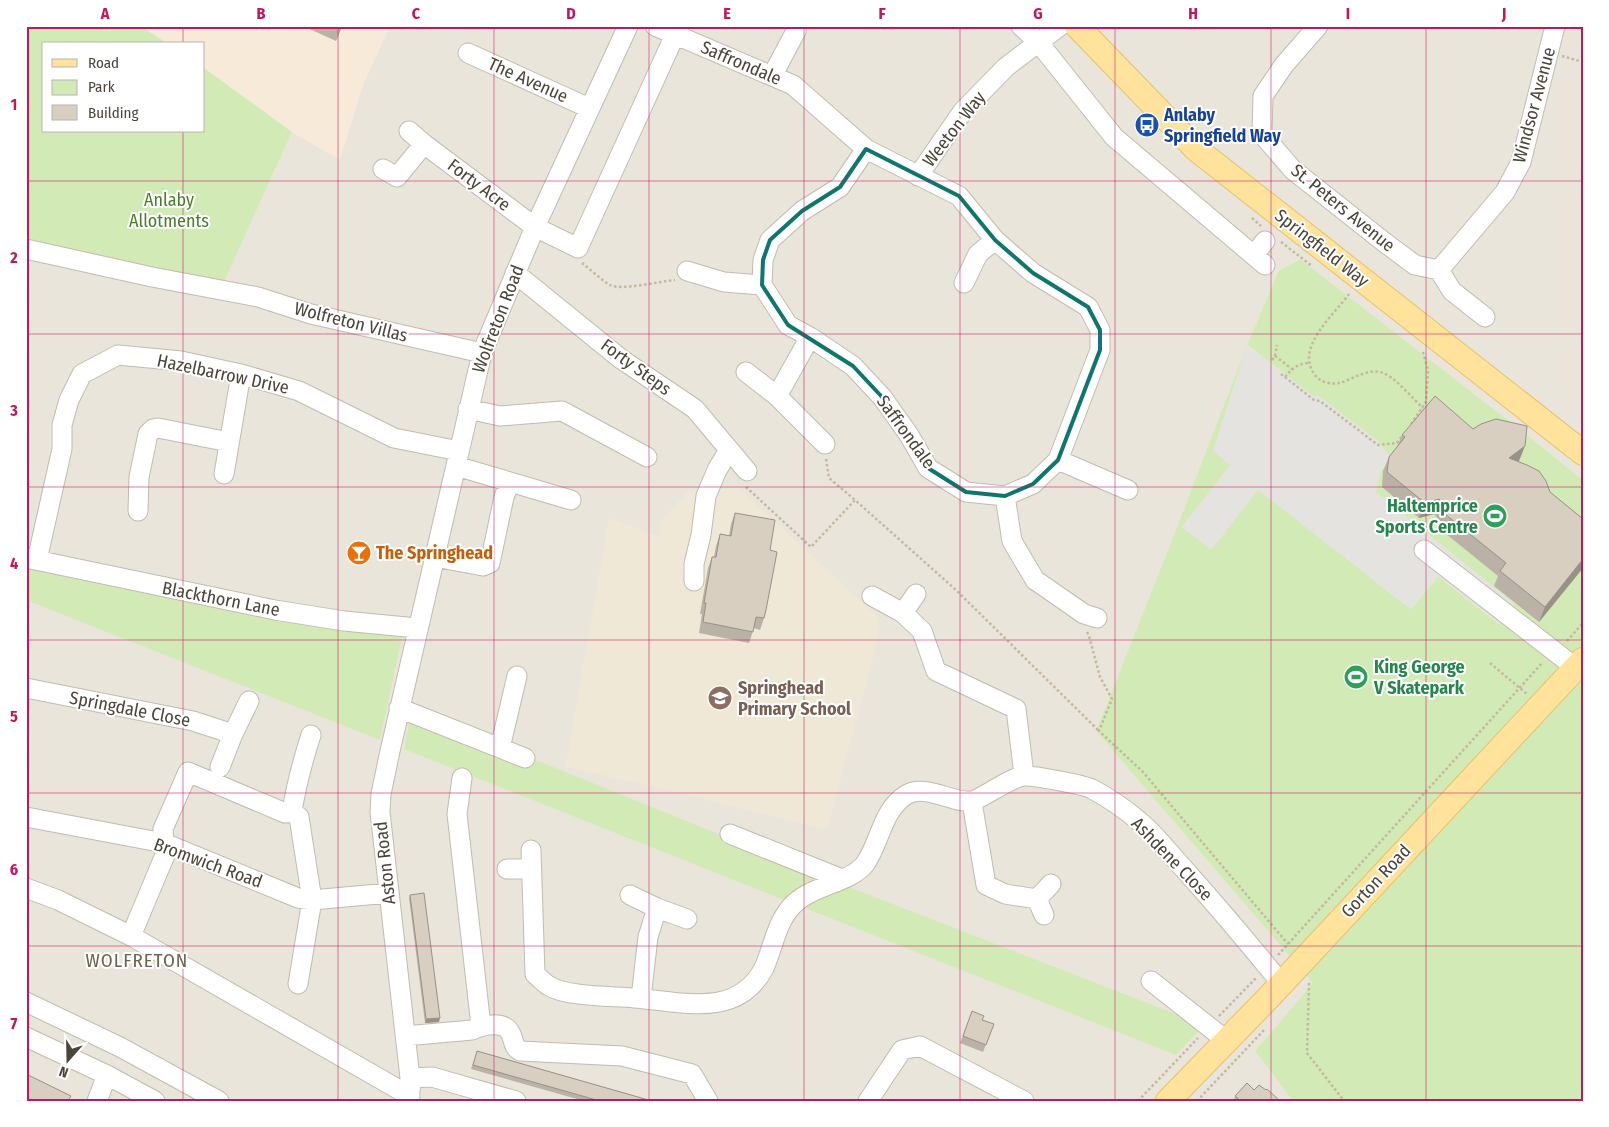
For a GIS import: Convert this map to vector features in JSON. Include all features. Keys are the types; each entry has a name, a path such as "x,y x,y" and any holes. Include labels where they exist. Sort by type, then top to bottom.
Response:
{"main road":[{"name":"Springfield Way","path":"1077,26 1196,150 1583,453"},
{"name":"Gorton Road","path":"1168,1101 1227,1041 1275,975 1580,664"}],"street":[{"name":"Wolfreton Road","path":"417,628 482,353 534,227 628,26"},
{"name":"Saffrondale","path":"654,26 677,31 793,85 866,149 959,196 995,240 1033,274 1088,307 1100,330 1100,350 1058,460 1033,484 1004,496 966,492 928,468 909,435 882,396 853,366 810,337 788,325 762,285"},
{"path":"1021,26 1039,43 1114,137 1261,254"},
{"name":"Weeton Way","path":"918,176 963,111 1006,67 1060,26"},
{"name":"St. Peters Avenue","path":"1318,26 1284,65 1264,96 1262,134 1294,170 1384,242 1415,265 1439,270"},
{"name":"Windsor Avenue","path":"1439,270 1505,192 1521,162 1555,26"},
{"name":"Forty Acre","path":"409,131 534,227 578,248 677,31"},
{"path":"772,76 796,32"},
{"name":"The Avenue","path":"468,53 589,108"},
{"path":"383,169 397,177 424,144"},
{"path":"683,270 724,282 762,285 763,260 770,240 802,211 840,187 866,149"},
{"path":"964,283 978,254 995,240"},
{"name":"Wolfreton Villas","path":"26,249 258,298 311,314 482,353"},
{"path":"1439,270 1452,291 1485,317"},
{"name":"Forty Steps","path":"515,273 621,360 695,409 747,471"},
{"path":"777,396 810,337"},
{"name":"Hazelbarrow Drive","path":"32,559 62,449 62,425 69,400 82,374 118,355 181,361 241,374 299,390 394,438 458,458 510,482 566,494"},
{"path":"746,372 777,396 825,444"},
{"path":"223,474 241,374"},
{"path":"468,409 500,416 562,411 647,457"},
{"path":"138,511 139,477 148,434 153,429 158,428 229,442"},
{"path":"694,581 694,564 701,535 706,496 717,470 729,450"},
{"path":"1058,460 1131,492"},
{"path":"435,557 484,566 490,563 503,500 510,482"},
{"path":"1004,496 1012,541 1035,580 1084,621"},
{"path":"1424,550 1554,650 1580,664"},
{"name":"Blackthorn Lane","path":"32,559 275,610 344,621 417,628"},
{"path":"903,613 916,594"},
{"path":"531,850 535,974 550,987 574,994 641,998 702,1005 722,1002 739,994 752,984 763,969 782,920 791,907 812,892 860,869 867,861 888,814 895,804 906,795 915,791 928,792 972,802 1024,775 1016,709 932,676 922,631 903,613 872,596"},
{"name":"Aston Road","path":"410,1091 380,812 381,794 417,628"},
{"path":"500,748 518,676"},
{"name":"Springdale Close","path":"26,688 193,721 233,734"},
{"path":"220,768 249,700"},
{"path":"400,708 526,758"},
{"path":"292,812 300,767 311,735"},
{"path":"131,936 165,855 163,829 188,772 285,813 292,812 298,817 312,900 298,984"},
{"name":"Ashdene Close","path":"1024,775 1090,787 1139,821 1213,901 1275,975"},
{"path":"462,778 457,814 481,1026"},
{"path":"972,802 986,885 1040,907 1051,884"},
{"name":"Bromwich Road","path":"26,817 164,843 298,898 312,900 388,893"},
{"path":"730,834 842,879"},
{"path":"507,869 531,869"},
{"path":"26,888 58,900 131,936 410,1091 432,1077 516,1101"},
{"path":"630,895 656,908 687,919"},
{"path":"641,998 648,937 656,908"},
{"path":"1151,981 1227,1041"},
{"path":"26,1002 120,1047 219,1101"},
{"path":"405,1036 472,1030 481,1026 501,1026 507,1028 511,1033 516,1049 520,1051 622,1056 692,1074 708,1101"},
{"path":"26,1037 107,1075 155,1101"},
{"path":"868,1101 902,1050 920,1046 1024,1101"},
{"path":"97,1101 107,1075"}],"path":[{"path":"1548,52 1583,62"},
{"path":"581,262 612,286 642,286 661,281 683,270"},
{"path":"1349,294 1321,329 1308,352 1308,363 1313,373 1318,379 1329,383 1338,383 1371,371 1382,372 1390,377 1423,408"},
{"path":"1272,360 1275,356 1277,345"},
{"path":"1281,374 1378,445 1397,443 1423,408 1427,395 1428,370 1423,351"},
{"path":"1275,356 1292,369"},
{"path":"1285,377 1300,364 1308,363"},
{"path":"1309,375 1313,373"},
{"path":"825,444 829,450 826,459 829,478 855,500"},
{"path":"1084,621 1100,677 1112,699 1099,731 1143,772 1288,944"},
{"path":"1138,1101 1209,1026 1275,975 1288,944 1554,650 1564,644 1583,623"},
{"path":"1490,663 1540,706"},
{"path":"1309,983 1307,1053 1344,1101"},
{"path":"1198,1101 1210,1087"}],"highlighted area":[{"path":"866,149 959,196 995,240 1033,273 1088,307 1100,330 1100,350 1058,460 1033,484 1005,496 966,492 928,468 882,397 853,366 788,325 762,285 763,260 770,240 802,211 840,187"}],"shaded area":[{"path":"141,26 390,26 363,84 340,160 292,132 205,69 205,42 165,42"},
{"path":"390,26 1583,26 1583,480 1299,259 1279,270 1247,345 1096,731 1314,983 1255,1051 1293,1101 26,1101 26,260 216,300 292,132 340,159 363,84"},
{"path":"1247,345 1313,396 1319,396 1377,440 1391,457 1381,470 1376,492 1515,604 1499,624 1438,576 1411,609 1258,490 1211,550 1182,527 1230,465 1213,451"},
{"name":"Springhead Primary School","path":"738,488 876,615 880,631 827,829 566,766 609,518 654,535 660,535 660,523 688,491"}],"green space":[{"name":"Anlaby Allotments","path":"26,26 141,26 165,42 42,42 42,132 205,132 205,69 292,132 216,300 26,260"},
{"path":"1300,259 1583,480 1583,1101 1293,1101 1255,1051 1313,983 1096,731 1247,345 1279,270","holes":["1247,345 1313,396 1319,396 1391,457 1381,470 1375,492 1514,604 1499,624 1438,576 1411,609 1258,489 1211,549 1182,527 1231,465"]},
{"path":"26,567 273,617 402,637 380,740 26,600"},
{"path":"410,719 531,758 822,876 805,883 784,900 404,749"},
{"path":"849,887 1204,1025 1176,1055 805,908 821,897"}],"building":[{"name":"Haltemprice Sports Centre","path":"1435,396 1473,429 1496,419 1527,426 1525,446 1509,458 1539,471 1546,481 1550,492 1583,519 1583,559 1545,607 1500,571 1506,563 1445,514 1447,508 1439,499 1425,503 1387,472 1389,457 1405,437 1402,435"},
{"name":"Springhead Primary School","path":"735,513 775,520 770,550 777,552 766,610 764,618 756,617 753,632 703,622 706,603 704,603 712,557 716,557 720,534 731,536"},
{"path":"424,893 440,1018 426,1019 410,895"},
{"path":"972,1011 984,1016 982,1020 994,1024 986,1045 963,1036"},
{"path":"477,1051 652,1101 600,1101 473,1065"},
{"path":"26,1074 71,1096 68,1101 26,1100"},
{"path":"1247,1083 1254,1090 1259,1085 1267,1089 1279,1100 1241,1101 1235,1096"}],"place":[{"name":"Anlaby Springfield Way","path":"1147,125"},
{"name":"Haltemprice Sports Centre","path":"1495,516"},
{"name":"The Springhead","path":"359,553"},
{"name":"King George V Skatepark","path":"1356,677"},
{"name":"Springhead Primary School","path":"720,698"}],"district":[{"name":"WOLFRETON","path":"137,960"}]}
